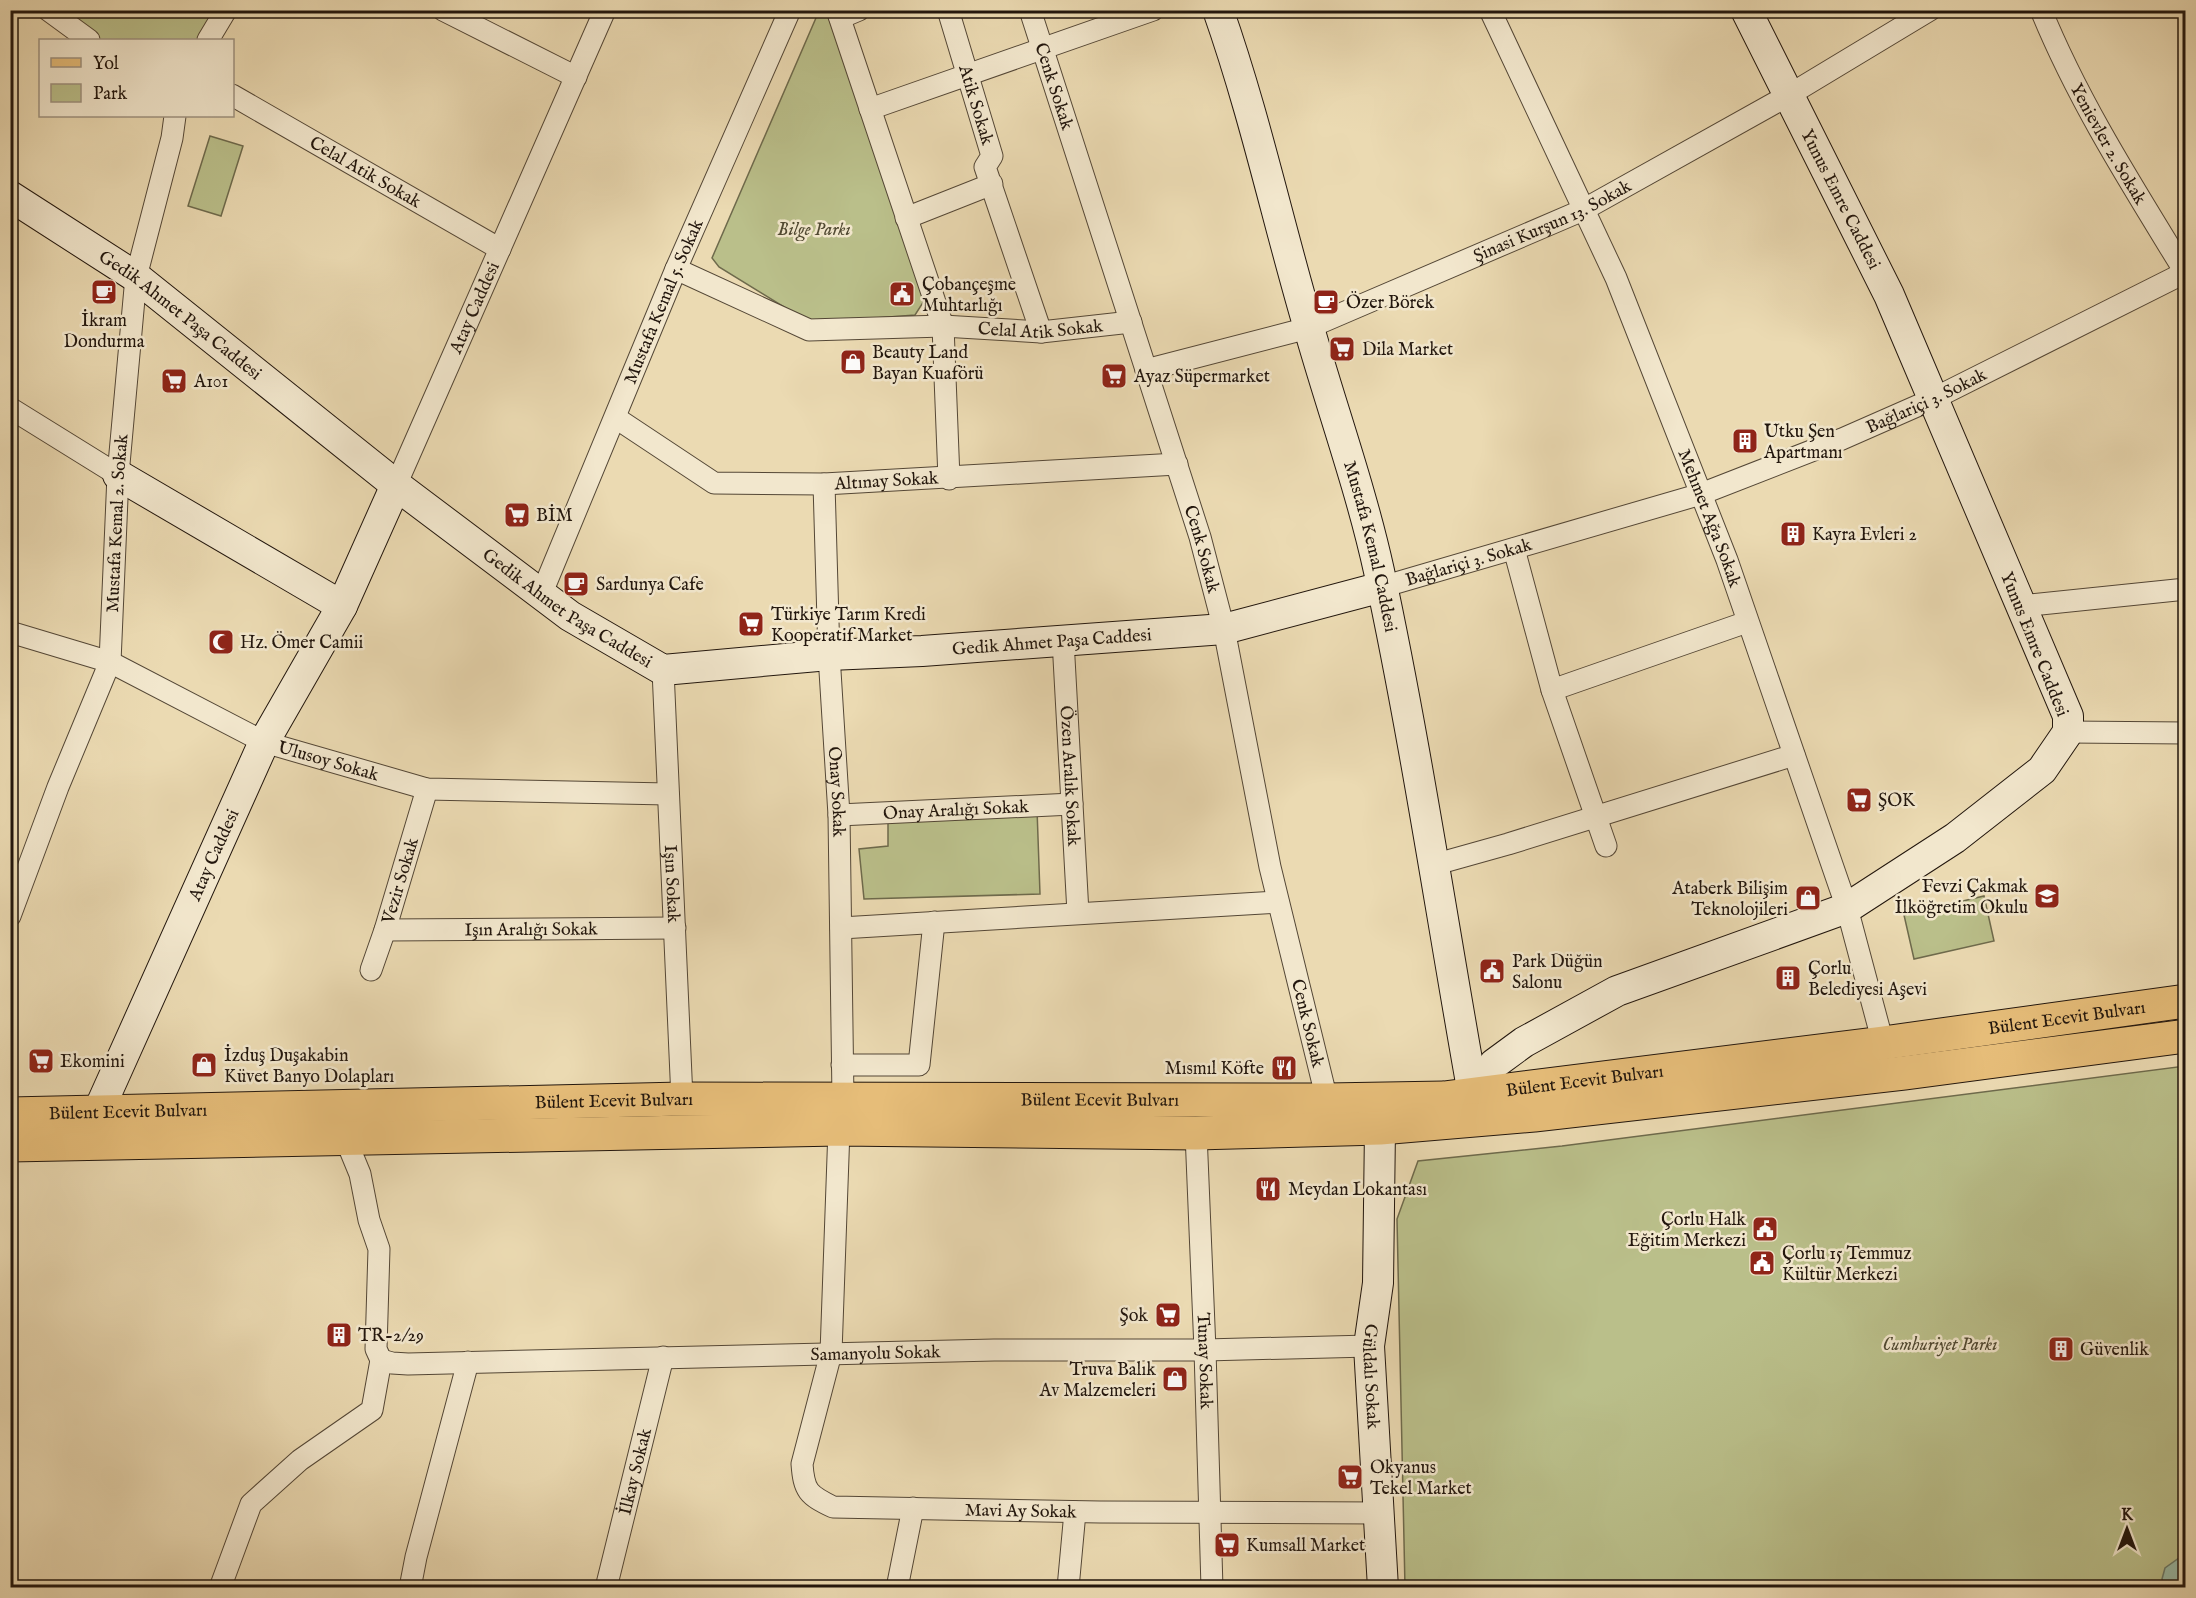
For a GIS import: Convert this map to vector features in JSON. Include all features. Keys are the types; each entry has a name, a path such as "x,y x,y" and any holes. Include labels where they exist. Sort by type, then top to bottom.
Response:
{"main road":[{"name":"Bülent Ecevit Bulvarı","path":"1464,1104 2186,1002"},
{"name":"Bülent Ecevit Bulvarı","path":"10,1114 682,1099 841,1114 1196,1133 1329,1115 1904,1073 2186,1036"},
{"path":"1329,1115 1380,1128 1464,1104"},
{"name":"Bülent Ecevit Bulvarı","path":"10,1145 346,1140 841,1114 1329,1115"}],"street":[{"path":"48,10 88,39"},
{"path":"209,39 226,10"},
{"path":"442,10 576,77"},
{"name":"Atay Caddesi","path":"98,1112 264,742 342,606 605,10"},
{"name":"Mustafa Kemal 5. Sokak","path":"541,595 676,269 790,10"},
{"name":"Atik Sokak","path":"948,10 992,156 985,167 1041,332"},
{"name":"Cenk Sokak","path":"1030,10 1200,537 1224,629 1270,867 1329,1115"},
{"path":"870,109 1042,49 1122,15 1153,10"},
{"name":"Mustafa Kemal Caddesi","path":"1218,10 1234,57 1308,328 1335,411 1382,587 1433,865 1464,1104"},
{"name":"Mehmet Ağa Sokak","path":"1490,10 1616,278 1701,494 1847,908 1883,1043"},
{"name":"Yunus Emre Caddesi","path":"1464,1104 1494,1064 1524,1042 1617,991 1847,908 1955,838 2042,770 2067,732 2067,716 1889,295 1746,10"},
{"name":"Şinasi Kurşun 13. Sokak","path":"1146,370 1308,328 1583,210 1789,95 1930,10"},
{"name":"Yenievler 2. Sokak","path":"2042,10 2060,55 2118,163 2185,272"},
{"path":"845,13 870,109 943,326 949,479"},
{"name":"Celal Atik Sokak","path":"234,96 500,249"},
{"name":"Mustafa Kemal 2. Sokak","path":"10,916 58,787 110,662 118,475 136,277 172,138 175,117"},
{"path":"906,218 992,184"},
{"name":"Gedik Ahmet Paşa Caddesi","path":"10,196 136,277 396,485 541,595 570,616 663,670 829,655 922,651 1224,629 1382,587"},
{"name":"Celal Atik Sokak","path":"676,269 809,330 943,326 1041,332 1131,322"},
{"name":"Bağlariçi 3. Sokak","path":"1382,587 1701,494 1842,439 1933,399 2185,272"},
{"path":"11,408 118,475 342,606"},
{"name":"Altınay Sokak","path":"616,418 714,483 824,484 949,479 1176,464"},
{"name":"Onay Sokak","path":"824,484 829,655 839,815 841,928 841,1114 831,1353"},
{"path":"1514,549 1552,690 1606,846"},
{"path":"2021,606 2186,589"},
{"path":"1552,690 1747,622"},
{"name":"Ulusoy Sokak","path":"10,632 110,662 264,742 427,789 669,794"},
{"name":"Özen Aralık Sokak","path":"1063,640 1078,913"},
{"name":"Işın Sokak","path":"663,670 682,1099"},
{"path":"2067,732 2186,733"},
{"path":"1433,865 1794,755"},
{"name":"Vezir Sokak","path":"371,970 427,789"},
{"name":"Onay Aralığı Sokak","path":"839,815 1072,804"},
{"path":"841,928 1278,902"},
{"path":"842,1065 919,1065 934,922"},
{"name":"Işın Aralığı Sokak","path":"385,930 675,928"},
{"name":"Güldalı Sokak","path":"1380,1128 1378,1282 1370,1346 1383,1587"},
{"name":"Tunay Sokak","path":"1196,1133 1212,1587"},
{"path":"220,1587 251,1504 300,1460 372,1410 381,1360 376,1349 379,1249 369,1220 360,1174 346,1140"},
{"name":"Samanyolu Sokak","path":"381,1360 408,1364 831,1353 1205,1350 1370,1346"},
{"name":"Mavi Ay Sokak","path":"831,1353 802,1464 803,1481 813,1497 832,1507 1075,1512 1379,1513"},
{"name":"İlkay Sokak","path":"606,1587 663,1357"},
{"path":"410,1587 468,1362"},
{"path":"897,1587 913,1508"},
{"path":"1068,1587 1075,1512"}],"green space":[{"path":"46,11 218,11 204,39 84,39"},
{"name":"Bilge Parkı","path":"819,11 828,11 924,301 915,315 810,323 719,267 712,258"},
{"path":"210,136 243,146 221,216 188,206"},
{"path":"1037,809 1040,894 864,899 859,849 888,846 888,816"},
{"path":"1984,896 1994,941 1914,959 1904,915"},
{"name":"Cumhuriyet Parkı","path":"2185,1066 2185,1587 1405,1587 1397,1219 1418,1161 1562,1146"}],"shaded area":[{"path":"2179,1558 2185,1558 2185,1587 2165,1587 2162,1579 2165,1568"}],"place":[{"name":"İkram Dondurma","path":"104,292"},
{"name":"Çobançeşme Muhtarlığı","path":"902,294"},
{"name":"Özer Börek","path":"1326,302"},
{"name":"Dila Market","path":"1342,349"},
{"name":"Beauty Land Bayan Kuaförü","path":"853,362"},
{"name":"Ayaz Süpermarket","path":"1114,376"},
{"name":"A101","path":"174,381"},
{"name":"Utku Şen Apartmanı","path":"1745,441"},
{"name":"BİM","path":"517,515"},
{"name":"Kayra Evleri 2","path":"1793,534"},
{"name":"Sardunya Cafe","path":"576,584"},
{"name":"Türkiye Tarım Kredi Kooperatif Market","path":"751,624"},
{"name":"Hz. Ömer Camii","path":"221,642"},
{"name":"ŞOK","path":"1859,800"},
{"name":"Fevzi Çakmak İlköğretim Okulu","path":"2047,896"},
{"name":"Ataberk Bilişim Teknolojileri","path":"1808,898"},
{"name":"Park Düğün Salonu","path":"1492,971"},
{"name":"Çorlu Belediyesi Aşevi","path":"1788,978"},
{"name":"Ekomini","path":"41,1061"},
{"name":"İzduş Duşakabin Küvet Banyo Dolapları","path":"204,1065"},
{"name":"Mısmıl Köfte","path":"1284,1068"},
{"name":"Meydan Lokantası","path":"1268,1189"},
{"name":"Çorlu Halk Eğitim Merkezi","path":"1765,1229"},
{"name":"Çorlu 15 Temmuz Kültür Merkezi","path":"1762,1263"},
{"name":"Şok","path":"1168,1315"},
{"name":"TR-2/29","path":"339,1335"},
{"name":"Güvenlik","path":"2061,1349"},
{"name":"Truva Balık Av Malzemeleri","path":"1175,1379"},
{"name":"Okyanus Tekel Market","path":"1350,1477"},
{"name":"Kumsall Market","path":"1227,1545"}]}
